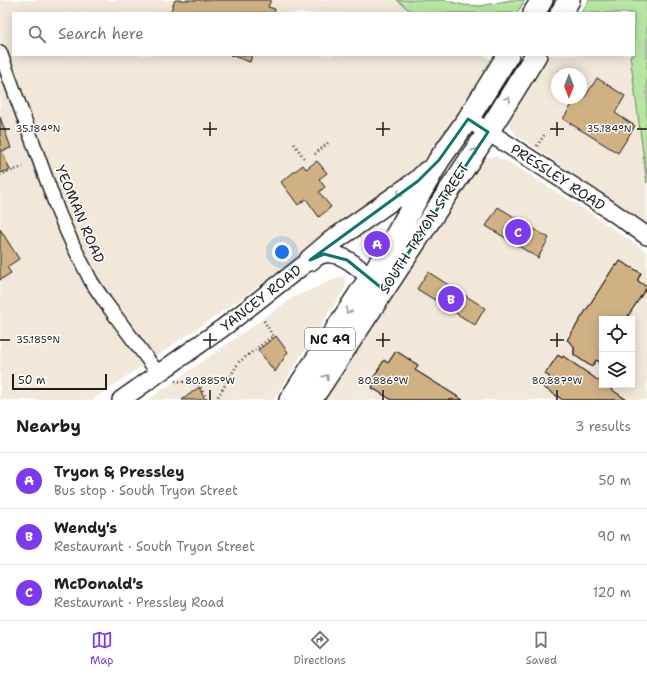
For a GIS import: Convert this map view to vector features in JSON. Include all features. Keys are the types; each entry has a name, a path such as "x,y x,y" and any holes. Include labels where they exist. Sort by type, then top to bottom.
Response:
{"main road":[{"path":"535,12 542,0"},
{"path":"562,12 569,0"},
{"name":"SOUTH TRYON STREET","path":"311,400 376,284 400,230 439,160 468,119 507,56"},
{"name":"SOUTH TRYON STREET","path":"290,400 488,132 535,56"},
{"path":"310,260 331,242 418,180 439,160"}],"street":[{"name":"YEOMAN ROAD","path":"0,52 73,245 91,281 158,373"},
{"name":"PRESSLEY ROAD","path":"468,119 607,208 647,236"},
{"name":"YANCEY ROAD","path":"121,400 224,327 310,260 324,254 336,255 347,260 376,284"}],"path":[{"path":"536,148 545,134"},
{"path":"315,154 328,143"},
{"path":"294,144 304,158"},
{"path":"0,175 23,167"},
{"path":"216,400 239,362 273,336 262,319"},
{"path":"175,381 198,384 207,400"}],"highlighted area":[{"path":"468,119 488,132 384,290 347,260 324,254 310,260 418,181 439,160"}],"shaded area":[{"path":"0,0 397,0 412,12 12,12 12,56 485,56 492,60 432,151 414,170 370,205 245,296 92,400 0,400"},
{"path":"545,56 630,56 647,183 647,223 516,135 509,126 508,119"},
{"path":"496,156 509,162 589,212 647,252 647,400 322,400 482,160 488,157"},
{"path":"344,275 346,283 345,288 273,400 148,400 292,298"}],"green space":[{"path":"397,0 444,0 463,5 481,6 511,0 525,0 518,12 412,12"},
{"path":"589,0 647,0 647,183 630,56 635,56 635,12 582,12"}],"building":[{"path":"175,0 271,0 268,7 275,9 274,12 170,12"},
{"path":"233,56 252,56 250,62"},
{"path":"597,78 625,96 615,113 635,126 618,153 563,119 572,104 587,104 587,94"},
{"path":"0,117 11,148 2,151 10,170 0,173"},
{"path":"317,161 327,173 319,179 325,187 319,192 331,207 319,217 306,199 298,205 281,182 303,165 306,169"},
{"path":"498,207 549,238 538,258 486,226"},
{"path":"0,229 19,259 7,267 11,273 0,280"},
{"path":"620,261 641,273 638,281 647,287 628,316 599,316 599,362 596,360 592,367 574,355 574,346 567,340 615,265 617,266"},
{"path":"620,261 641,273 638,281 647,287 628,316 599,316 599,362 596,360 592,367 574,355 574,346 567,340 615,265 617,266"},
{"path":"428,272 485,308 475,325 417,289"},
{"path":"276,336 288,352 275,372 258,350"},
{"path":"396,351 418,365 415,370 463,400 392,400 372,388 374,384 371,382 384,360 388,363"},
{"path":"396,351 418,365 415,370 463,400 392,400 372,388 374,384 371,382 384,360 388,363"},
{"path":"558,355 562,358 563,356 599,381 599,388 609,388 627,400 563,400 543,387 550,377 545,374"},
{"path":"558,355 562,358 563,356 599,381 599,388 609,388 627,400 563,400 543,387 550,377 545,374"},
{"path":"199,387 205,400 182,400"}],"place":[{"name":"McDonald's","path":"518,232"},
{"name":"Tryon & Pressley","path":"377,244"},
{"name":"Wendy's","path":"451,299"}]}
